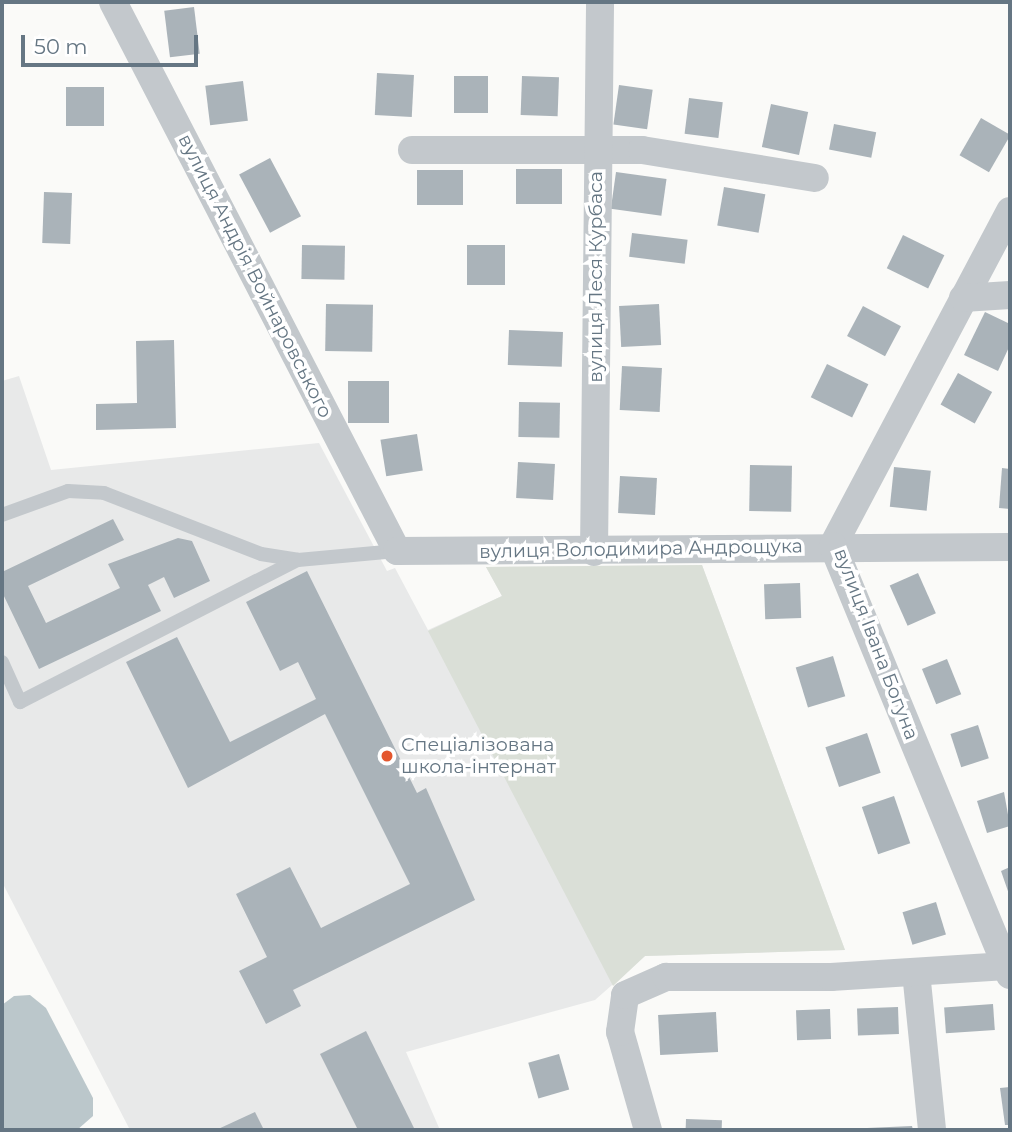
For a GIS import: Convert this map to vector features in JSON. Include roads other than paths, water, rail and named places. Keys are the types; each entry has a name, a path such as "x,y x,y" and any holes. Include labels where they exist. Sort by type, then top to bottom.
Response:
{"street":[{"name":"вулиця Андрія Войнаровського","path":"113,2 397,551"},
{"name":"вулиця Леся Курбаса","path":"594,552 600,2"},
{"path":"412,150 597,148 816,178"},
{"name":"вулиця Івана Богуна","path":"1008,971 834,546 1010,211"},
{"path":"963,298 1010,295"},
{"name":"вулиця Володимира Андрощука","path":"397,551 442,559 834,546 1010,547"},
{"path":"648,1130 620,1032 625,995 666,976 1008,971"},
{"path":"916,972 932,1130"}],"lane":[{"path":"2,515 68,491 104,492 261,554 298,560 397,551"},
{"path":"2,662 20,702 298,560"}],"place":[{"name":"Спеціалізована школа-інтернат","path":"387,756"}]}
